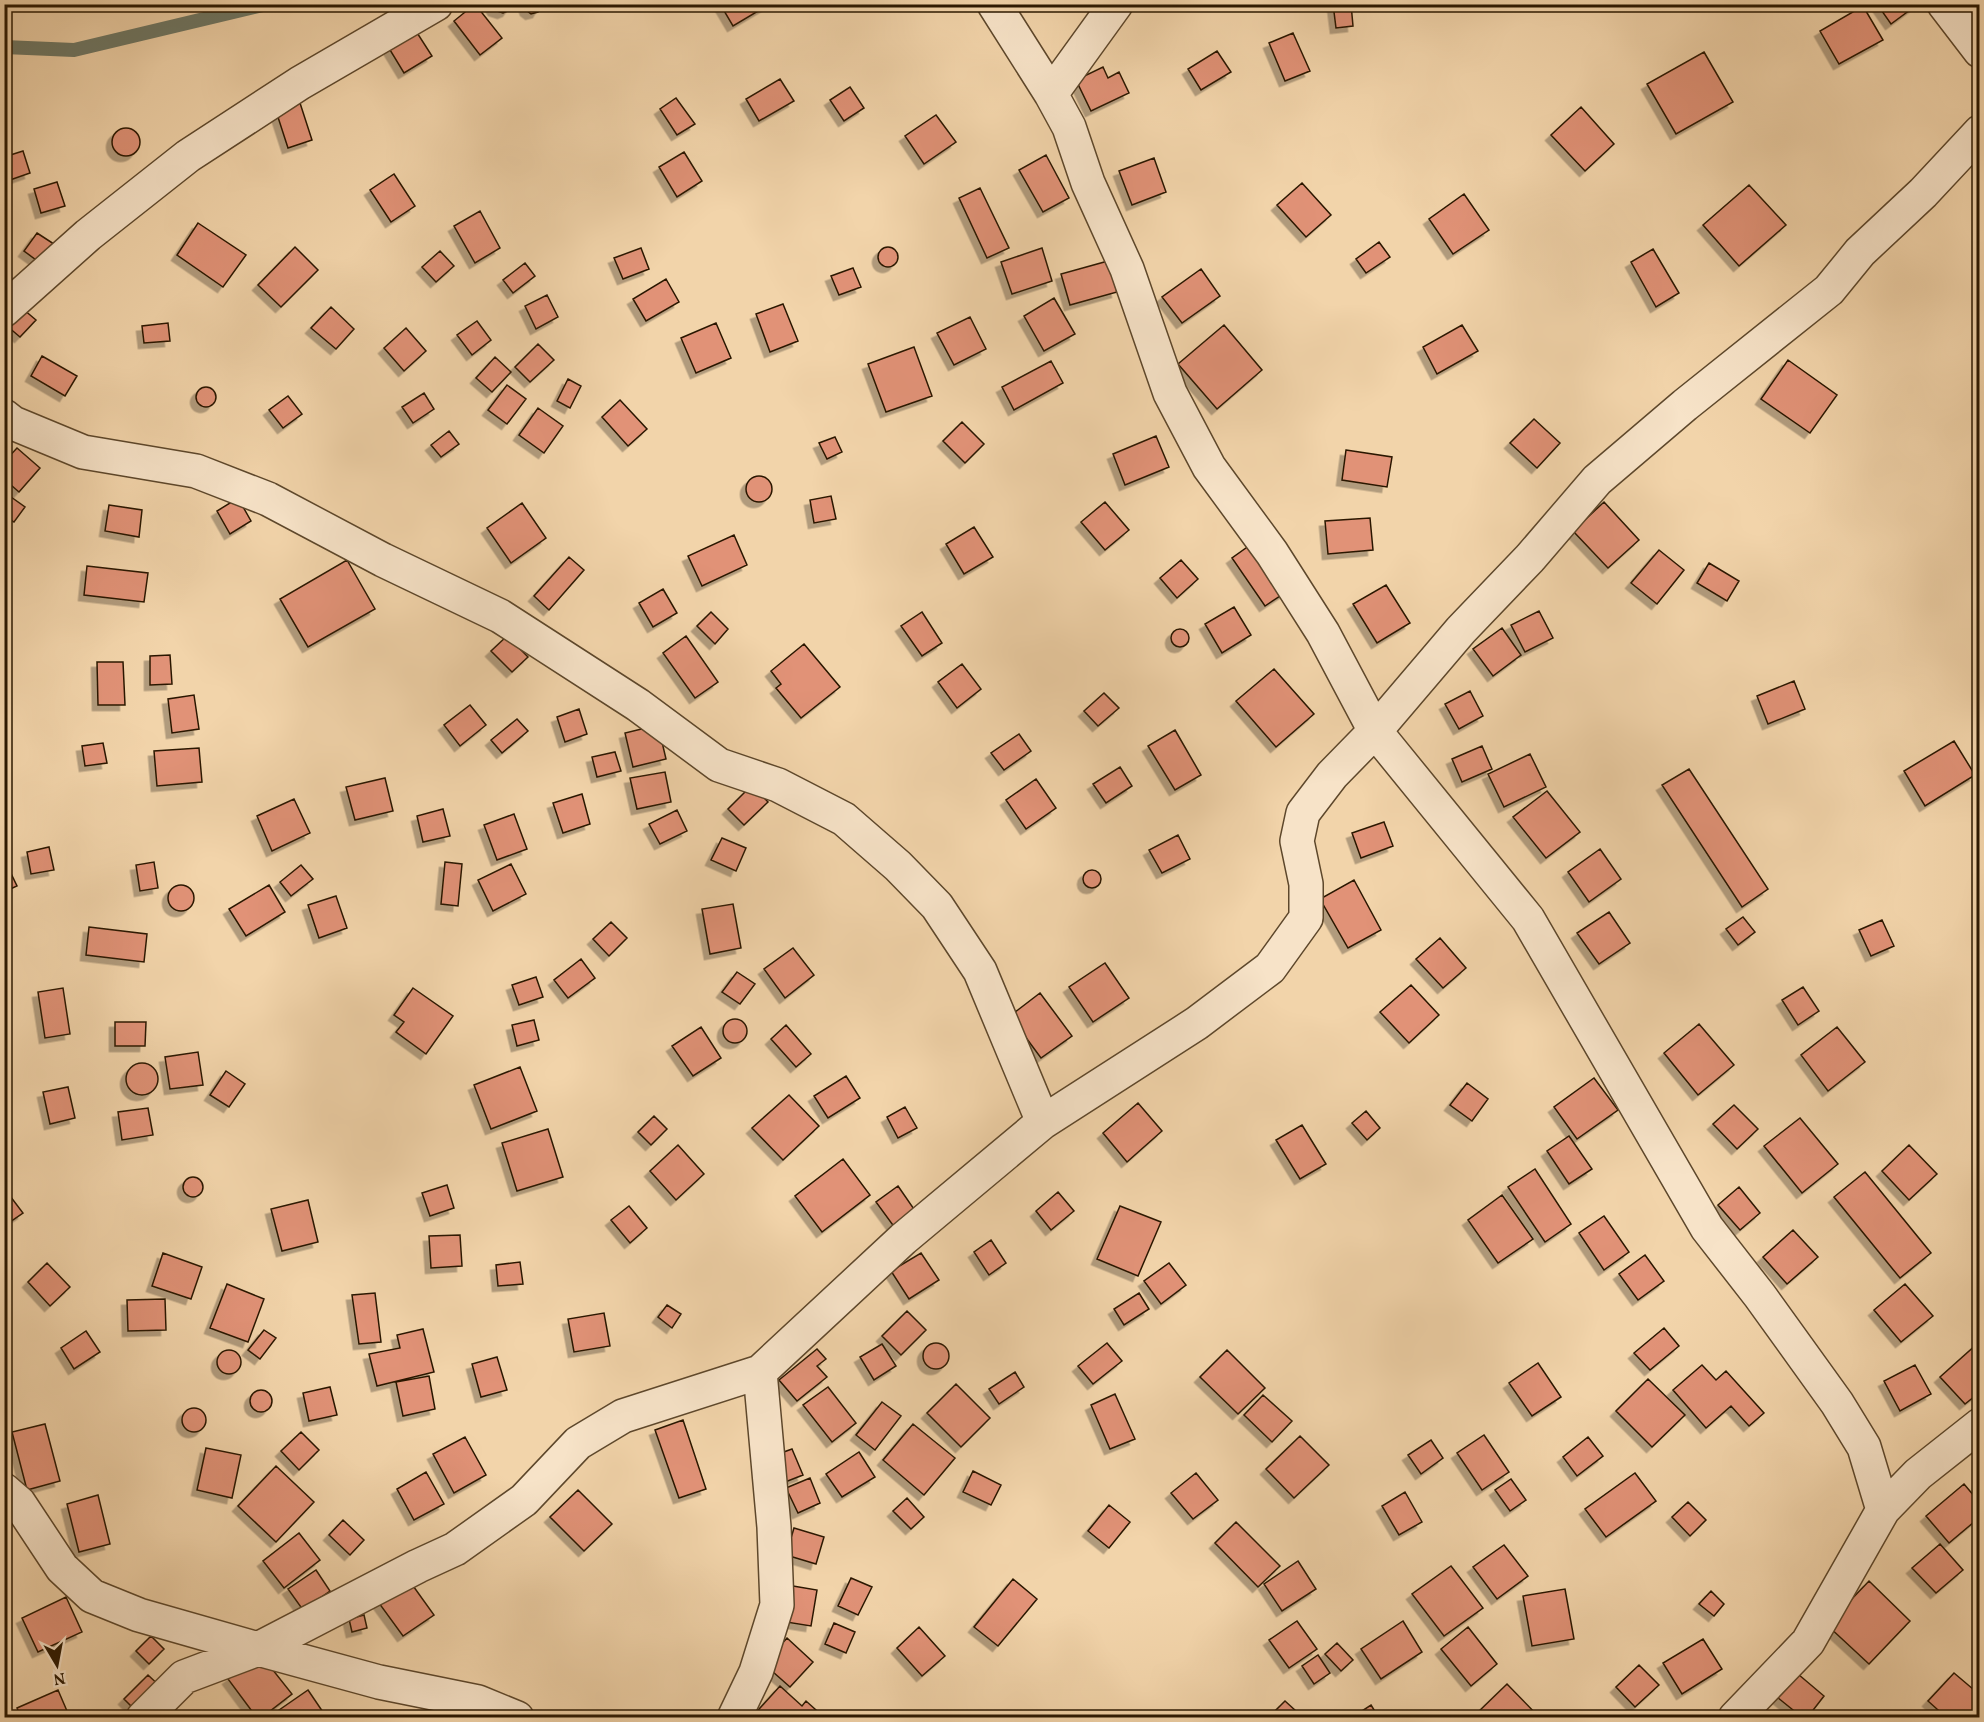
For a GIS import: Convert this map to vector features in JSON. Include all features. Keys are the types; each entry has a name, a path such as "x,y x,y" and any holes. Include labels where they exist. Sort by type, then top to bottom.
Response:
{"street":[{"path":"4,310 88,235 188,156 300,83 436,4"},
{"path":"994,4 1051,94 1069,127 1088,183 1127,269 1170,393 1209,467 1248,519 1323,633 1375,731 1528,919 1707,1228 1760,1296 1837,1403 1864,1448 1883,1510"},
{"path":"1051,94 1116,4"},
{"path":"1944,4 1980,51"},
{"path":"143,1718 184,1677 258,1649 455,1549 524,1500 578,1443 623,1416 760,1372 903,1239 1043,1122 1197,1023 1270,968 1306,918 1306,884 1296,841 1303,813 1332,775 1375,731 1461,630 1530,558 1597,480 1684,405 1829,290 1860,252 1923,193 1980,132"},
{"path":"4,416 13,423 83,452 196,471 268,499 383,560 500,616 638,705 719,765 778,785 844,819 898,866 938,906 980,971 1043,1122"},
{"path":"734,1718 756,1672 777,1605 774,1527 760,1372"},
{"path":"1735,1718 1808,1642 1883,1510 1918,1474 1980,1425"},
{"path":"4,1490 19,1503 62,1568 92,1596 139,1616 379,1682 478,1702 517,1718"}],"building":[{"path":"475,4 502,38 480,55 454,21"},
{"path":"490,4 513,4 508,11 503,13 494,10"},
{"path":"524,4 542,4 538,12 531,14 526,10"},
{"path":"720,4 770,4 733,26"},
{"path":"1333,4 1351,4 1353,26 1336,28"},
{"path":"1877,4 1918,4 1891,24"},
{"path":"1863,6 1883,40 1839,64 1820,31"},
{"path":"414,28 432,56 404,73 387,45"},
{"path":"1293,33 1310,71 1285,81 1269,43"},
{"path":"1217,51 1231,72 1201,90 1188,69"},
{"path":"1704,52 1733,102 1676,134 1647,84"},
{"path":"1103,67 1108,78 1119,72 1129,93 1091,111 1076,80"},
{"path":"780,79 794,101 759,121 746,99"},
{"path":"850,87 864,108 844,121 830,100"},
{"path":"676,98 695,124 677,135 660,109"},
{"path":"300,103 312,140 288,148 276,111"},
{"path":"1581,107 1614,144 1585,171 1551,135"},
{"path":"936,115 956,142 924,164 905,136"},
{"path":"126,128 136,132 140,142 136,152 126,156 116,152 112,142 116,132"},
{"path":"23,151 30,173 10,180 4,157"},
{"path":"684,152 702,181 677,197 659,167"},
{"path":"1046,155 1069,198 1043,212 1019,170"},
{"path":"1154,158 1166,192 1132,205 1119,171"},
{"path":"394,174 415,206 391,222 370,190"},
{"path":"57,182 65,206 41,213 34,189"},
{"path":"1302,183 1331,215 1306,237 1277,205"},
{"path":"1749,185 1786,225 1739,266 1703,225"},
{"path":"980,188 1009,248 987,258 959,198"},
{"path":"1464,194 1489,230 1453,254 1429,219"},
{"path":"480,211 500,248 475,263 454,226"},
{"path":"198,223 246,255 223,287 177,255"},
{"path":"37,233 57,246 43,265 24,251"},
{"path":"1379,242 1390,257 1366,273 1356,259"},
{"path":"295,247 318,270 281,307 258,285"},
{"path":"888,247 895,250 898,257 895,264 888,267 881,264 878,257 881,250"},
{"path":"641,248 649,269 623,279 614,258"},
{"path":"1042,248 1052,281 1012,294 1001,262"},
{"path":"1653,249 1679,293 1656,307 1631,262"},
{"path":"440,251 454,266 436,282 422,267"},
{"path":"1108,261 1117,292 1070,305 1061,274"},
{"path":"525,263 535,276 513,293 503,280"},
{"path":"853,268 861,287 839,295 831,276"},
{"path":"1201,269 1220,296 1182,323 1162,297"},
{"path":"666,279 679,302 646,321 633,299"},
{"path":"547,295 558,317 536,329 525,306"},
{"path":"1054,298 1075,334 1044,351 1024,316"},
{"path":"783,304 798,341 770,352 756,314"},
{"path":"331,307 354,329 336,349 311,328"},
{"path":"23,309 36,320 20,337 7,326"},
{"path":"970,317 986,349 954,365 937,333"},
{"path":"477,321 491,340 472,355 457,335"},
{"path":"168,323 170,341 144,343 142,326"},
{"path":"716,323 731,358 696,373 681,338"},
{"path":"1224,325 1262,370 1217,409 1178,364"},
{"path":"1462,325 1478,351 1437,374 1423,347"},
{"path":"406,328 426,351 404,371 384,348"},
{"path":"538,344 554,360 530,382 515,367"},
{"path":"914,347 932,396 886,412 868,364"},
{"path":"42,356 77,376 65,396 31,376"},
{"path":"495,357 511,372 492,392 476,378"},
{"path":"1788,360 1837,395 1810,433 1761,399"},
{"path":"1051,361 1063,383 1014,410 1002,387"},
{"path":"568,379 581,386 570,408 557,401"},
{"path":"507,385 526,399 507,424 488,410"},
{"path":"206,387 213,390 216,397 213,404 206,407 199,404 196,397 199,390"},
{"path":"424,393 434,409 413,423 402,407"},
{"path":"288,396 302,414 283,428 269,410"},
{"path":"620,400 647,429 628,446 602,417"},
{"path":"538,408 563,426 544,453 519,435"},
{"path":"1534,419 1560,443 1537,468 1510,443"},
{"path":"962,422 984,444 965,463 943,441"},
{"path":"449,431 459,444 441,457 431,445"},
{"path":"1156,436 1169,467 1125,485 1113,454"},
{"path":"835,437 842,452 827,459 819,443"},
{"path":"17,448 40,468 19,492 4,479 4,462"},
{"path":"1346,450 1392,457 1387,487 1342,480"},
{"path":"759,476 768,480 772,489 768,498 759,502 750,498 746,489 750,480"},
{"path":"4,492 25,507 14,522 4,515"},
{"path":"831,496 836,519 814,523 810,500"},
{"path":"238,498 251,521 230,534 217,511"},
{"path":"1105,502 1129,530 1105,550 1081,522"},
{"path":"1604,502 1639,540 1608,568 1573,531"},
{"path":"522,503 546,538 511,563 487,528"},
{"path":"109,505 142,510 139,537 105,531"},
{"path":"1370,518 1373,550 1328,554 1325,521"},
{"path":"974,527 993,557 964,574 946,544"},
{"path":"734,535 747,565 702,586 688,556"},
{"path":"1253,543 1286,592 1265,606 1232,558"},
{"path":"1659,550 1684,570 1657,604 1631,583"},
{"path":"569,557 584,570 549,610 534,596"},
{"path":"347,560 375,609 308,647 280,599"},
{"path":"1181,560 1198,579 1177,598 1160,578"},
{"path":"1709,563 1739,581 1727,601 1697,583"},
{"path":"87,566 148,573 144,602 84,595"},
{"path":"1386,585 1410,623 1377,643 1353,604"},
{"path":"663,589 677,613 653,627 639,603"},
{"path":"1234,607 1251,635 1222,653 1205,624"},
{"path":"1539,611 1553,638 1525,652 1511,625"},
{"path":"711,612 728,629 715,644 697,626"},
{"path":"922,612 942,643 922,656 901,626"},
{"path":"1502,628 1521,655 1493,676 1473,649"},
{"path":"1180,629 1186,632 1189,638 1186,644 1180,647 1174,644 1171,638 1174,632"},
{"path":"507,636 528,657 512,672 491,651"},
{"path":"686,636 718,682 695,698 663,653"},
{"path":"804,644 840,687 801,718 776,688 781,684 771,671"},
{"path":"170,655 172,684 150,685 150,656"},
{"path":"97,662 123,662 125,705 98,705"},
{"path":"962,664 981,689 957,708 938,682"},
{"path":"1274,669 1314,714 1276,747 1236,701"},
{"path":"1794,681 1805,709 1768,724 1757,696"},
{"path":"1470,691 1483,716 1459,729 1445,704"},
{"path":"1104,693 1119,708 1098,726 1084,711"},
{"path":"194,695 199,729 172,733 168,699"},
{"path":"470,705 486,725 460,746 444,725"},
{"path":"579,709 587,734 565,742 557,717"},
{"path":"517,719 528,731 502,753 491,740"},
{"path":"658,725 666,759 633,767 625,733"},
{"path":"1175,730 1201,775 1175,790 1148,746"},
{"path":"1019,734 1031,751 1004,770 991,753"},
{"path":"1954,741 1975,775 1925,806 1904,771"},
{"path":"103,743 107,763 85,766 82,746"},
{"path":"1482,746 1492,769 1462,782 1452,759"},
{"path":"199,748 202,782 157,786 154,751"},
{"path":"615,752 621,771 597,777 592,757"},
{"path":"1530,754 1546,787 1504,807 1488,774"},
{"path":"1120,767 1132,786 1106,803 1093,784"},
{"path":"1689,769 1768,889 1742,907 1662,785"},
{"path":"665,772 671,802 637,809 630,778"},
{"path":"385,778 393,811 355,820 346,787"},
{"path":"1036,779 1056,808 1026,829 1006,800"},
{"path":"752,785 768,802 744,825 728,809"},
{"path":"1547,791 1580,832 1546,858 1513,817"},
{"path":"582,794 590,824 563,833 553,803"},
{"path":"294,799 310,833 272,851 257,816"},
{"path":"443,809 450,836 423,842 417,816"},
{"path":"677,810 687,831 660,844 649,824"},
{"path":"514,814 527,849 497,860 484,825"},
{"path":"1384,822 1393,846 1361,858 1352,833"},
{"path":"1178,835 1190,859 1162,873 1149,850"},
{"path":"722,838 746,848 736,871 711,860"},
{"path":"49,847 54,870 31,874 27,852"},
{"path":"1600,849 1621,879 1589,902 1568,872"},
{"path":"4,859 17,886 4,892"},
{"path":"154,862 158,888 140,891 136,865"},
{"path":"445,862 462,864 458,906 441,904"},
{"path":"511,864 526,894 493,911 478,880"},
{"path":"301,865 313,879 291,896 280,882"},
{"path":"1092,870 1098,873 1101,879 1098,885 1092,888 1086,885 1083,879 1086,873"},
{"path":"1354,880 1381,930 1348,948 1320,899"},
{"path":"181,885 190,889 194,898 190,907 181,911 172,907 168,898 172,889"},
{"path":"269,885 285,912 246,936 229,909"},
{"path":"336,896 347,928 319,938 308,905"},
{"path":"733,904 741,948 710,954 702,909"},
{"path":"1609,912 1630,943 1599,964 1577,933"},
{"path":"1743,917 1755,932 1738,945 1726,929"},
{"path":"1882,920 1894,946 1871,956 1859,930"},
{"path":"611,922 627,938 609,956 593,939"},
{"path":"89,927 147,934 144,962 86,955"},
{"path":"1440,938 1466,968 1443,988 1416,959"},
{"path":"793,948 814,975 785,998 764,969"},
{"path":"581,959 595,978 568,998 554,980"},
{"path":"1105,963 1129,998 1093,1022 1069,987"},
{"path":"737,972 755,984 740,1004 722,992"},
{"path":"536,977 543,997 519,1005 512,985"},
{"path":"1411,985 1439,1015 1409,1043 1380,1012"},
{"path":"1803,987 1819,1011 1798,1025 1782,1000"},
{"path":"63,988 70,1034 45,1038 38,992"},
{"path":"413,988 453,1016 426,1054 396,1032 404,1022 394,1015"},
{"path":"1040,993 1072,1036 1041,1058 1010,1016"},
{"path":"735,1019 740,1020 746,1026 746,1036 740,1042 735,1043 730,1042 724,1036 723,1031 724,1026 730,1020"},
{"path":"534,1020 539,1040 517,1046 512,1025"},
{"path":"115,1022 146,1022 145,1046 115,1046"},
{"path":"1699,1024 1734,1065 1698,1095 1664,1053"},
{"path":"786,1025 811,1054 796,1067 771,1039"},
{"path":"701,1027 721,1058 693,1076 672,1046"},
{"path":"1837,1027 1865,1062 1828,1091 1801,1055"},
{"path":"198,1052 203,1085 170,1089 165,1057"},
{"path":"142,1063 153,1068 158,1079 153,1090 142,1095 131,1090 126,1079 131,1068"},
{"path":"520,1067 537,1111 491,1129 474,1085"},
{"path":"226,1071 245,1084 229,1107 210,1095"},
{"path":"846,1076 860,1098 828,1118 814,1096"},
{"path":"1594,1078 1618,1110 1577,1139 1554,1107"},
{"path":"1467,1083 1488,1099 1472,1121 1450,1105"},
{"path":"68,1087 75,1118 50,1124 43,1092"},
{"path":"789,1095 819,1126 783,1160 752,1128"},
{"path":"1138,1103 1162,1131 1127,1162 1103,1133"},
{"path":"1734,1105 1758,1129 1737,1149 1713,1124"},
{"path":"905,1107 917,1128 898,1138 887,1117"},
{"path":"148,1108 153,1135 122,1140 118,1112"},
{"path":"1366,1111 1380,1128 1367,1140 1352,1123"},
{"path":"654,1116 667,1129 651,1145 638,1132"},
{"path":"1800,1118 1838,1164 1802,1193 1764,1146"},
{"path":"1302,1125 1326,1164 1300,1179 1276,1140"},
{"path":"548,1129 563,1177 517,1191 502,1143"},
{"path":"1569,1136 1592,1169 1569,1184 1547,1151"},
{"path":"678,1145 704,1174 676,1200 650,1171"},
{"path":"1909,1145 1937,1174 1909,1200 1882,1171"},
{"path":"843,1159 870,1195 822,1232 795,1196"},
{"path":"1535,1169 1571,1224 1545,1242 1508,1187"},
{"path":"1865,1172 1931,1253 1900,1278 1834,1197"},
{"path":"189,1177 197,1177 203,1183 203,1191 197,1197 189,1197 183,1191 183,1183"},
{"path":"447,1185 454,1208 430,1216 422,1193"},
{"path":"898,1186 916,1212 895,1228 876,1202"},
{"path":"1739,1187 1760,1213 1740,1230 1718,1205"},
{"path":"4,1188 23,1213 4,1226"},
{"path":"1058,1192 1074,1211 1051,1230 1036,1211"},
{"path":"1502,1195 1533,1239 1498,1263 1468,1220"},
{"path":"308,1200 318,1242 282,1251 271,1209"},
{"path":"629,1206 647,1228 630,1243 611,1220"},
{"path":"1120,1206 1161,1222 1138,1276 1097,1259"},
{"path":"1604,1216 1629,1252 1604,1270 1579,1233"},
{"path":"1793,1230 1818,1257 1787,1284 1763,1257"},
{"path":"460,1235 462,1266 431,1268 429,1236"},
{"path":"991,1240 1006,1263 989,1275 974,1252"},
{"path":"163,1253 202,1267 191,1299 152,1286"},
{"path":"921,1253 939,1280 909,1299 891,1271"},
{"path":"1645,1255 1664,1281 1638,1300 1619,1274"},
{"path":"520,1262 523,1284 498,1286 496,1265"},
{"path":"47,1263 70,1287 50,1306 28,1282"},
{"path":"1169,1263 1186,1285 1161,1304 1144,1281"},
{"path":"227,1284 264,1299 248,1342 210,1328"},
{"path":"1905,1284 1933,1316 1901,1342 1874,1310"},
{"path":"375,1293 381,1342 359,1344 352,1295"},
{"path":"1139,1293 1149,1309 1124,1325 1114,1309"},
{"path":"165,1299 166,1330 128,1331 127,1300"},
{"path":"667,1305 681,1314 672,1328 658,1317"},
{"path":"907,1311 926,1330 901,1355 882,1336"},
{"path":"604,1313 610,1346 574,1352 568,1319"},
{"path":"1664,1328 1679,1346 1650,1370 1634,1353"},
{"path":"423,1329 434,1372 377,1386 369,1354 400,1348 397,1335"},
{"path":"264,1330 276,1338 260,1359 248,1350"},
{"path":"86,1331 100,1352 74,1369 61,1348"},
{"path":"936,1343 945,1347 949,1356 945,1365 936,1369 927,1365 923,1356 927,1347"},
{"path":"1107,1343 1122,1361 1093,1384 1078,1366"},
{"path":"882,1344 896,1366 874,1380 860,1357"},
{"path":"1977,1344 1980,1346 1980,1392 1965,1404 1940,1377"},
{"path":"817,1349 826,1359 817,1366 827,1377 797,1401 779,1380"},
{"path":"229,1350 237,1354 241,1362 237,1370 229,1374 221,1370 217,1362 221,1354"},
{"path":"1227,1350 1265,1388 1238,1414 1200,1377"},
{"path":"497,1357 507,1390 481,1397 472,1364"},
{"path":"1538,1363 1561,1397 1532,1416 1509,1383"},
{"path":"1702,1365 1716,1380 1726,1371 1764,1413 1749,1426 1731,1406 1706,1428 1673,1390"},
{"path":"1915,1365 1931,1394 1900,1411 1884,1381"},
{"path":"1015,1372 1024,1387 999,1404 989,1389"},
{"path":"429,1376 435,1409 403,1416 396,1382"},
{"path":"1648,1379 1685,1415 1652,1447 1616,1411"},
{"path":"956,1384 990,1418 961,1447 927,1413"},
{"path":"330,1387 337,1415 309,1421 303,1393"},
{"path":"828,1387 856,1423 832,1442 803,1405"},
{"path":"261,1390 269,1393 272,1401 269,1409 261,1412 253,1409 250,1401 253,1393"},
{"path":"1115,1394 1135,1439 1110,1449 1091,1405"},
{"path":"1263,1395 1292,1421 1272,1442 1244,1415"},
{"path":"882,1402 901,1416 875,1450 856,1435"},
{"path":"194,1408 202,1412 206,1420 202,1428 194,1432 186,1428 182,1420 186,1412"},
{"path":"683,1420 706,1489 679,1498 655,1430"},
{"path":"45,1424 60,1481 27,1490 12,1432"},
{"path":"913,1424 955,1458 924,1495 883,1460"},
{"path":"301,1432 319,1450 299,1470 281,1451"},
{"path":"1484,1435 1509,1472 1482,1490 1457,1453"},
{"path":"1300,1436 1329,1465 1294,1498 1266,1469"},
{"path":"465,1437 486,1475 454,1493 433,1454"},
{"path":"1588,1437 1603,1456 1577,1476 1563,1457"},
{"path":"1431,1440 1443,1458 1421,1474 1408,1455"},
{"path":"206,1448 241,1455 232,1498 197,1490"},
{"path":"792,1449 803,1475 780,1484 770,1457"},
{"path":"859,1452 875,1477 842,1497 826,1474"},
{"path":"276,1466 314,1502 276,1542 238,1506"},
{"path":"973,1471 1001,1485 991,1505 963,1492"},
{"path":"426,1472 444,1504 414,1520 397,1489"},
{"path":"1196,1473 1218,1500 1193,1519 1171,1493"},
{"path":"1635,1473 1656,1501 1606,1537 1585,1509"},
{"path":"810,1478 820,1503 798,1513 786,1488"},
{"path":"1511,1479 1526,1500 1510,1511 1495,1490"},
{"path":"1964,1484 1980,1503 1980,1517 1949,1543 1926,1516"},
{"path":"578,1490 612,1524 584,1551 550,1517"},
{"path":"1405,1492 1422,1522 1399,1535 1382,1506"},
{"path":"98,1495 110,1544 79,1552 67,1504"},
{"path":"907,1498 924,1517 911,1529 893,1511"},
{"path":"1688,1502 1706,1520 1690,1536 1672,1517"},
{"path":"1109,1505 1130,1522 1109,1548 1088,1531"},
{"path":"343,1520 364,1540 350,1555 329,1535"},
{"path":"1236,1522 1280,1566 1258,1587 1215,1543"},
{"path":"794,1528 824,1537 816,1564 786,1555"},
{"path":"299,1533 320,1560 284,1588 263,1561"},
{"path":"1940,1544 1963,1570 1936,1593 1912,1568"},
{"path":"1504,1545 1528,1576 1497,1599 1473,1567"},
{"path":"1298,1561 1316,1589 1282,1611 1264,1584"},
{"path":"1451,1566 1483,1608 1444,1636 1412,1594"},
{"path":"316,1570 330,1591 303,1610 288,1589"},
{"path":"406,1576 434,1615 403,1636 376,1599"},
{"path":"851,1578 872,1587 858,1615 838,1606"},
{"path":"1013,1579 1037,1599 998,1646 974,1627"},
{"path":"1869,1581 1910,1621 1869,1664 1827,1625"},
{"path":"793,1586 817,1590 811,1626 786,1622"},
{"path":"1565,1589 1574,1639 1532,1646 1523,1596"},
{"path":"1711,1591 1724,1604 1714,1616 1699,1604"},
{"path":"66,1597 82,1632 38,1652 22,1618"},
{"path":"364,1615 367,1628 352,1632 349,1619"},
{"path":"1297,1621 1317,1649 1289,1668 1269,1640"},
{"path":"1403,1621 1422,1652 1381,1679 1361,1649"},
{"path":"834,1623 855,1632 846,1653 825,1644"},
{"path":"919,1627 945,1656 922,1676 897,1648"},
{"path":"1468,1627 1497,1664 1471,1686 1441,1649"},
{"path":"151,1636 164,1649 149,1664 136,1651"},
{"path":"787,1638 813,1662 790,1687 764,1664"},
{"path":"1703,1639 1722,1669 1682,1694 1663,1663"},
{"path":"1337,1643 1353,1660 1341,1671 1325,1654"},
{"path":"261,1655 292,1694 261,1718 257,1718 228,1679"},
{"path":"1318,1655 1330,1673 1314,1684 1302,1666"},
{"path":"1639,1665 1659,1685 1635,1707 1616,1687"},
{"path":"1792,1669 1824,1696 1807,1718 1803,1718 1772,1693"},
{"path":"1954,1673 1980,1695 1980,1702 1966,1718 1947,1718 1928,1701"},
{"path":"148,1675 164,1690 139,1714 124,1699"},
{"path":"1507,1684 1540,1718 1477,1718 1475,1715"},
{"path":"780,1686 802,1706 806,1701 825,1718 751,1718"},
{"path":"58,1690 70,1718 21,1718 17,1708"},
{"path":"308,1690 327,1718 269,1717"},
{"path":"1285,1701 1296,1711 1289,1718 1278,1718 1273,1713"},
{"path":"1371,1705 1379,1718 1351,1718"}],"waterway":[{"path":"4,47 74,50 267,4"}]}
